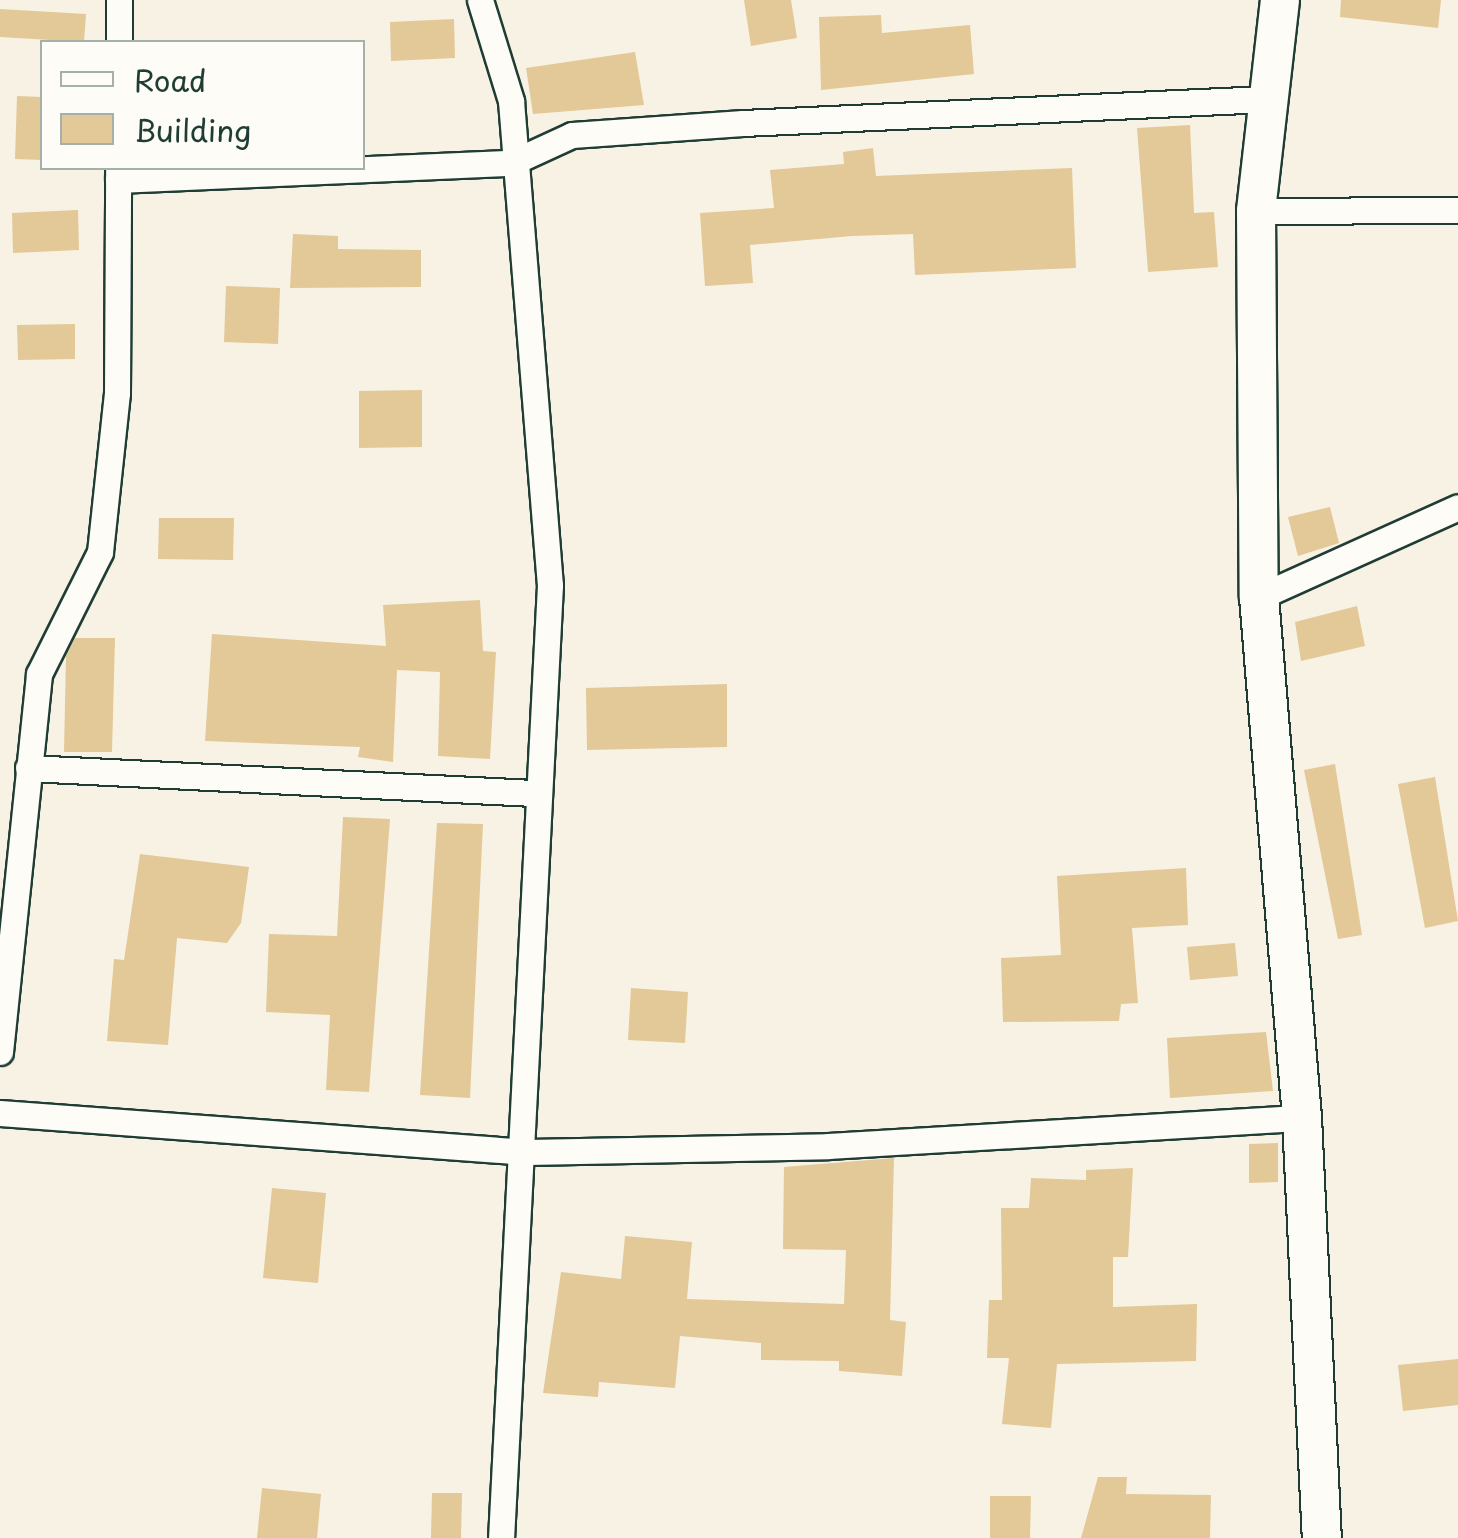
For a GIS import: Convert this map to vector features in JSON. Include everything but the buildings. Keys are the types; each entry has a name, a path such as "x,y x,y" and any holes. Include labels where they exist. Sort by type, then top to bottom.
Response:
{"street":[{"path":"119,0 119,40"},
{"path":"480,0 510,101 510,164 550,585 533,792 527,1152 501,1538"},
{"path":"1280,0 1256,211 1258,597 1302,1118 1322,1538"},
{"path":"365,168 510,164 572,136 1266,99"},
{"path":"0,1052 39,674 100,552 117,393 118,174 275,170"},
{"path":"1256,211 1458,210"},
{"path":"1258,597 1458,507"},
{"path":"28,768 533,792"},
{"path":"0,1112 527,1152 828,1146 1302,1118"}]}
